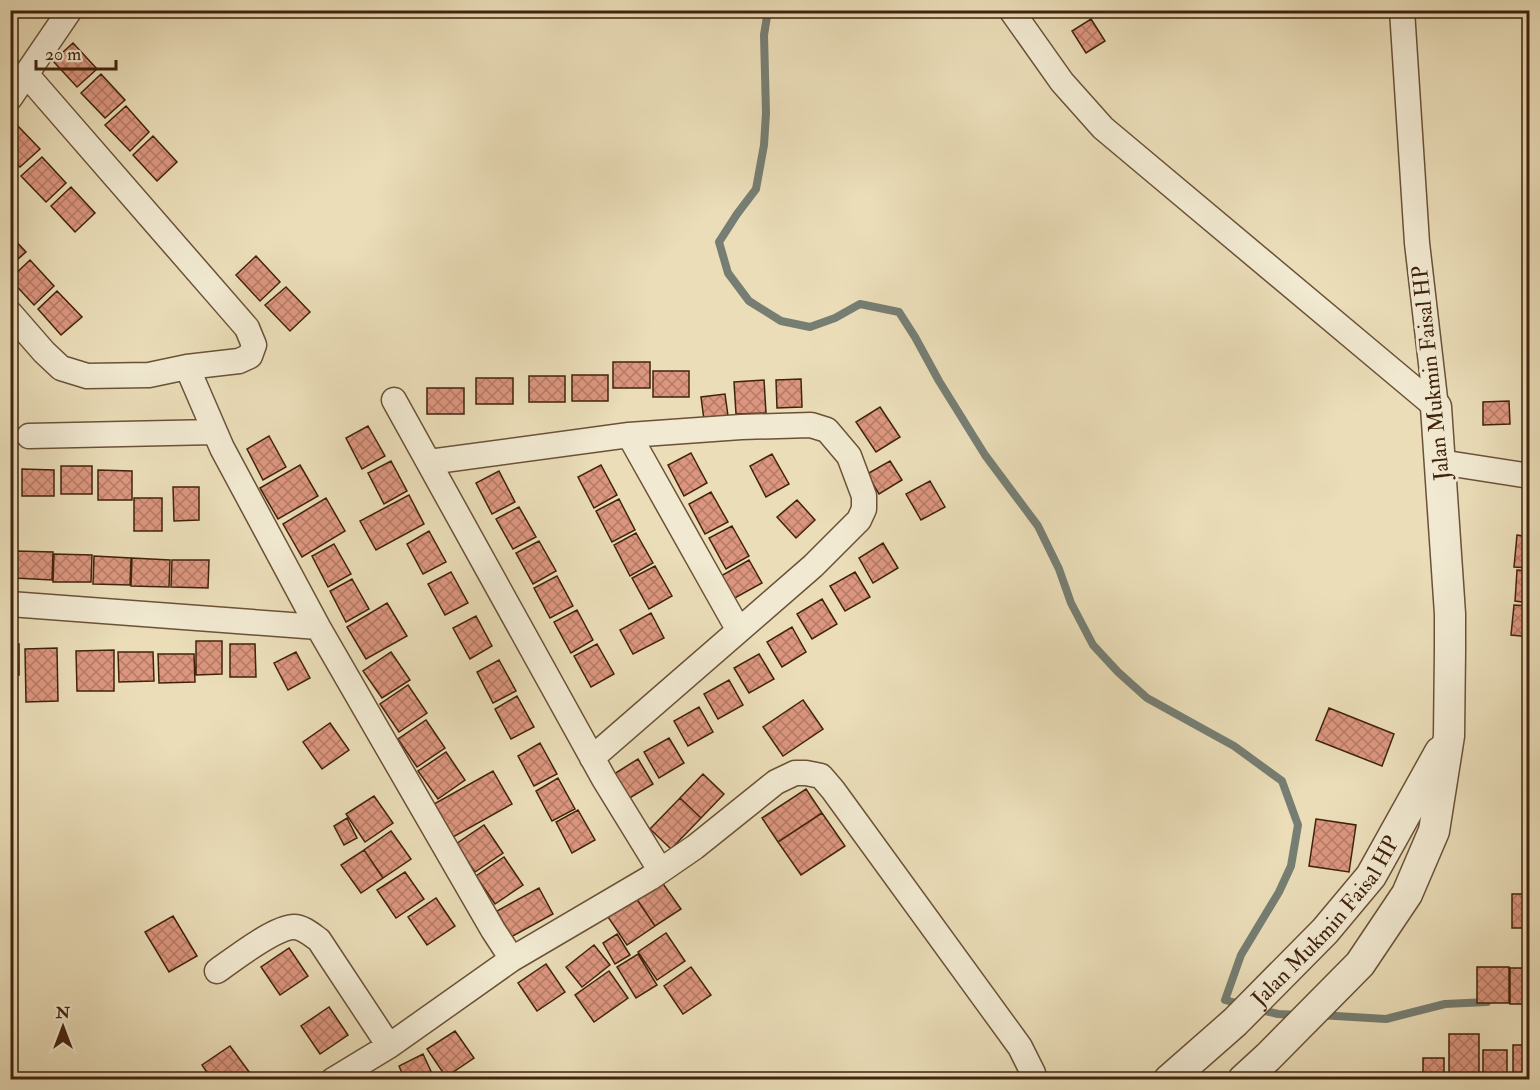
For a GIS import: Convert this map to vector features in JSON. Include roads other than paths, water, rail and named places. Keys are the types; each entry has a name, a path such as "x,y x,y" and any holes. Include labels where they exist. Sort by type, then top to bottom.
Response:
{"street":[{"path":"10,98 70,10"},
{"path":"1011,10 1062,82 1103,128 1436,406"},
{"name":"Jalan Mukmin Faisal HP","path":"1243,1080 1360,964 1407,894 1434,831 1449,736 1450,614 1436,406 1417,243 1402,10"},
{"path":"10,313 61,368 87,376 149,375 187,367 239,361 250,356 254,345 247,328 26,74"},
{"path":"187,367 222,448 318,627 512,959"},
{"path":"394,399 592,758 660,870"},
{"path":"429,462 629,435 741,427 811,425 827,430 849,456 864,496 864,509 859,520 813,566 592,758"},
{"path":"29,436 215,432"},
{"path":"629,435 738,629"},
{"path":"1440,462 1530,476"},
{"path":"10,604 318,627"},
{"name":"Jalan Mukmin Faisal HP","path":"1177,1078 1325,931 1371,876 1449,736"},
{"path":"333,1080 389,1046 512,959 650,878 694,847 776,782 795,773 806,773 821,776 834,790 1020,1047 1033,1073 1034,1080"},
{"path":"217,970 278,930 296,927 308,931 319,940 389,1046"}],"waterway":[{"path":"768,10 764,35 766,113 764,145 756,189 719,242 728,273 749,301 781,321 810,327 835,318 860,304 899,312 985,455 1038,526 1059,569 1071,603 1093,645 1147,698 1234,746 1282,781 1298,825 1291,866 1279,892 1241,955 1225,1000 1244,1005"},
{"path":"1319,1015 1386,1019 1445,1004 1487,1002"},
{"path":"1257,1009 1278,1014 1300,1015"}]}
